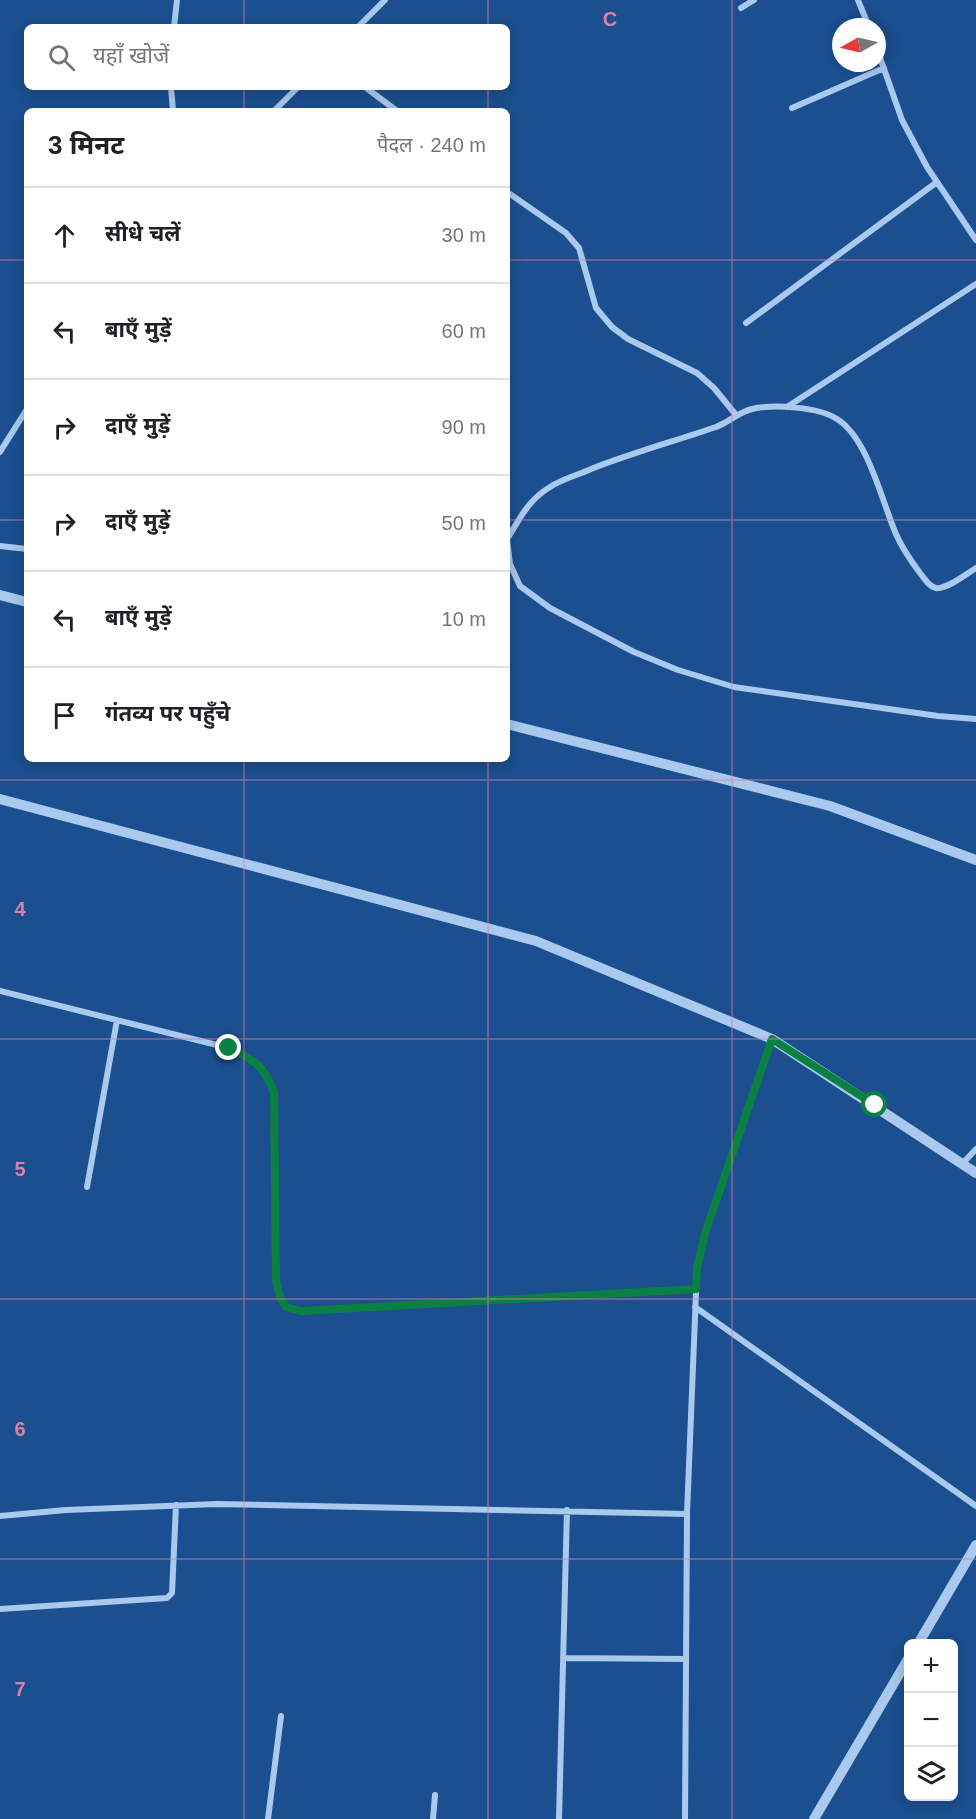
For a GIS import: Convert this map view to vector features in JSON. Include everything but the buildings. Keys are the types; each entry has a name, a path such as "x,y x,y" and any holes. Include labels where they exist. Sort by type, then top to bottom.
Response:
{"street":[{"path":"174,24 177,0"},
{"path":"361,24 385,0"},
{"path":"741,8 754,0"},
{"path":"858,0 865,18"},
{"path":"792,108 875,72"},
{"path":"885,72 902,120 937,182 976,240"},
{"path":"171,90 173,108"},
{"path":"277,108 295,90"},
{"path":"369,90 393,108"},
{"path":"746,323 937,182"},
{"path":"510,194 566,234 579,248 596,308 612,327 628,339 697,373 714,388 736,415"},
{"path":"786,408 976,284"},
{"path":"510,534 520,516 549,488 623,457 720,426 736,415 752,409 786,408 822,412 838,419 851,432 866,455 896,536 927,583 936,588 944,587 976,568"},
{"path":"0,452 24,414"},
{"path":"0,546 24,549"},
{"path":"510,564 520,586 550,608 634,652 678,670 734,687 938,716 976,719"},
{"path":"0,595 24,601"},
{"path":"510,725 830,806 976,860"},
{"path":"0,799 537,941 772,1039 976,1173"},
{"path":"0,991 229,1048 251,1059 266,1073 274,1092 276,1280 280,1297 286,1307 301,1311 696,1289"},
{"path":"87,1187 117,1020"},
{"path":"685,1819 687,1514 697,1268 705,1233 772,1039"},
{"path":"963,1163 976,1149"},
{"path":"695,1307 976,1506"},
{"path":"0,1516 66,1510 217,1504 687,1514"},
{"path":"0,1609 167,1598 172,1593 176,1505"},
{"path":"559,1819 567,1510"},
{"path":"921,1639 976,1545"},
{"path":"563,1658 685,1659"},
{"path":"814,1819 904,1667"},
{"path":"268,1819 281,1716"},
{"path":"433,1819 435,1795"}],"route":[{"path":"229,1048 251,1059 266,1073 274,1092 276,1280 280,1297 286,1307 301,1311 696,1289 697,1268 705,1233 772,1039 875,1105"}]}
